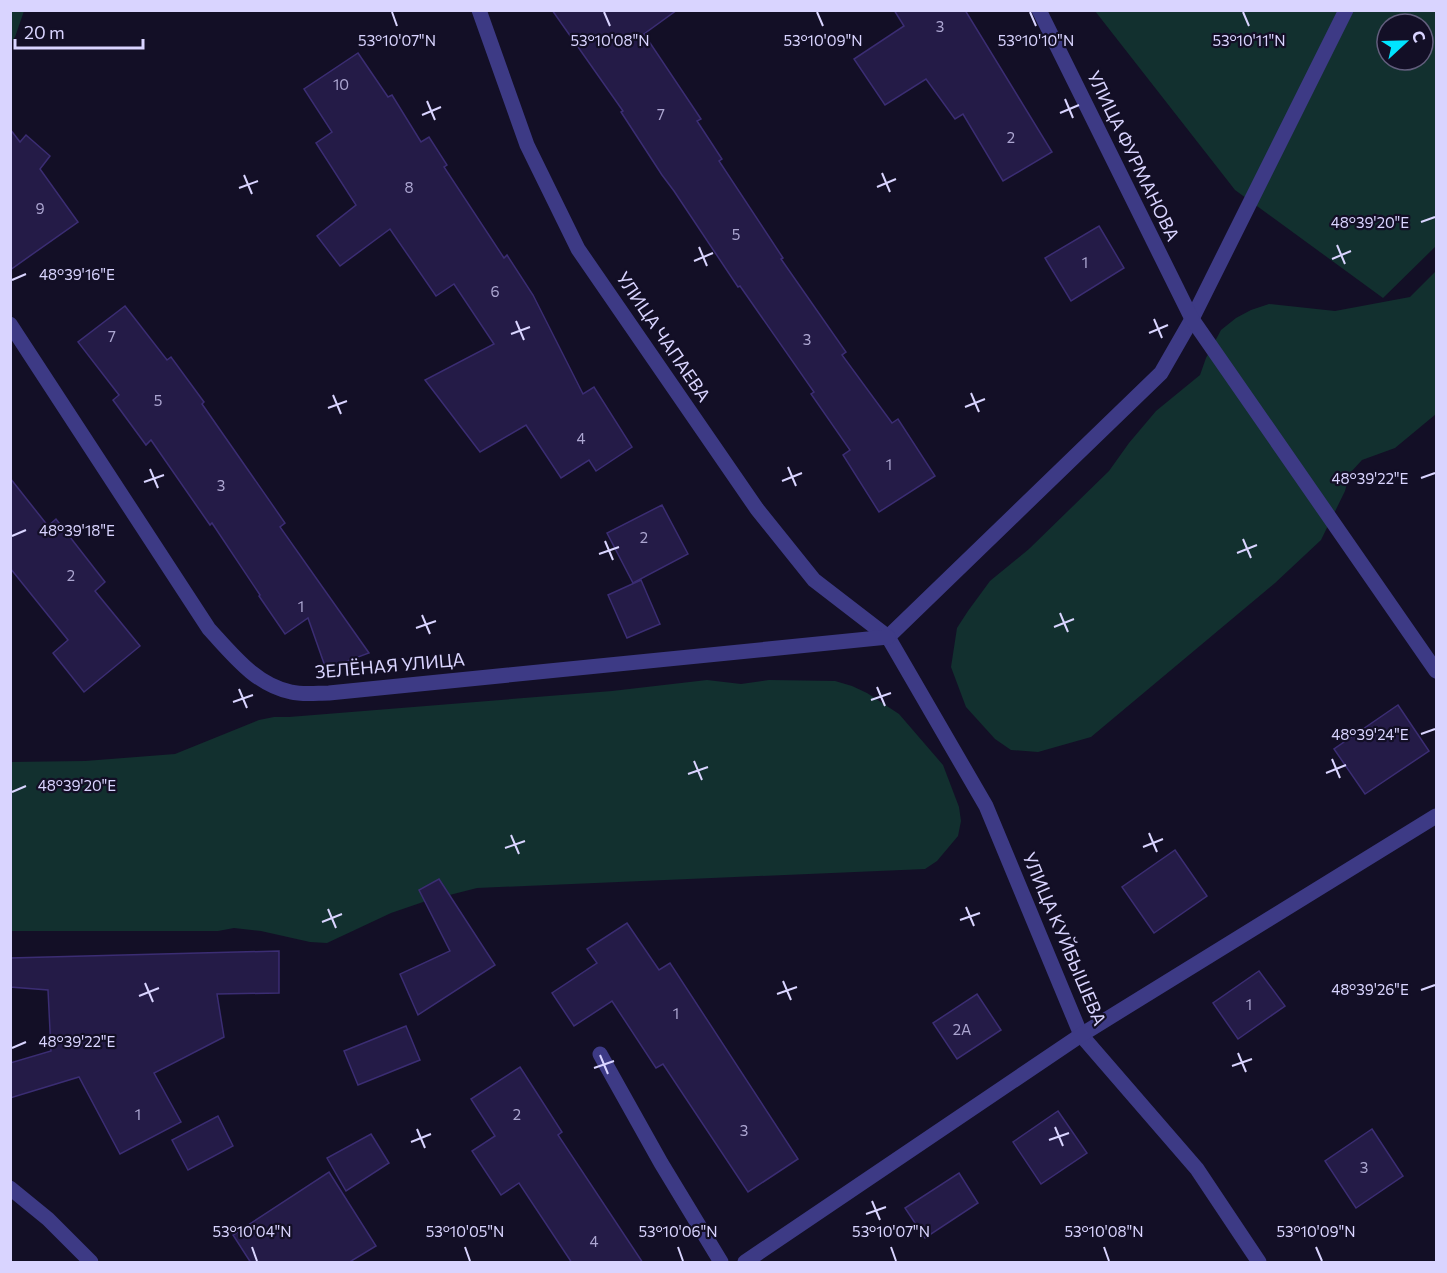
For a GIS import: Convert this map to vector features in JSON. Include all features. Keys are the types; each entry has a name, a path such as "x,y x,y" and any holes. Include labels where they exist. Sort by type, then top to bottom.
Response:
{"street":[{"name":"УЛИЦА ЧАПАЕВА","path":"479,10 526,145 578,249 757,509 814,580 888,637"},
{"name":"УЛИЦА ФУРМАНОВА","path":"1039,10 1192,319 1437,671"},
{"path":"888,637 1161,374 1192,319 1346,10"},
{"name":"ЗЕЛЁНАЯ УЛИЦА","path":"10,324 209,629 239,662 266,684 292,693 329,693 888,637"},
{"name":"УЛИЦА КУЙБЫШЕВА","path":"888,637 986,806 1081,1035 1197,1169 1259,1263"},
{"path":"745,1263 1081,1035 1437,816"},
{"path":"600,1054 661,1163 721,1263"},
{"path":"10,1188 48,1219 91,1263"}],"green space":[{"path":"11,10 24,11 11,42"},
{"path":"1095,11 1436,11 1436,246 1383,298 1235,190"},
{"path":"1436,271 1436,414 1395,448 1362,460 1350,473 1345,491 1321,540 1275,583 1091,737 1038,752 1011,750 995,739 966,707 951,667 957,628 990,581 1029,549 1109,471 1156,411 1200,375 1221,330 1236,318 1269,304 1335,311 1410,297"},
{"path":"707,680 741,684 769,680 835,681 867,693 899,714 943,765 959,807 961,821 958,836 937,861 925,869 477,888 391,913 327,943 234,928 218,931 10,931 10,762 85,761 175,754 259,720 274,717 612,691"}],"building":[{"path":"552,10 677,10 644,34 701,119 697,121 722,159 719,161 783,258 781,259 846,352 842,355 892,423 898,419 935,476 879,512 843,455 850,450 811,394 814,392 740,286 738,287 662,175 621,112 623,111"},
{"path":"894,10 965,10 1052,152 1003,181 963,114 955,119 926,79 885,105 854,59 904,26"},
{"path":"358,53 388,97 392,95 421,142 429,137 447,165 444,167 504,258 507,255 533,295 583,394 594,387 632,447 596,471 589,460 561,478 526,425 480,452 425,380 494,344 454,284 436,296 390,229 340,266 317,236 356,205 316,143 332,132 304,89"},
{"path":"10,129 20,142 26,135 50,156 40,169 78,222 10,270"},
{"path":"1099,226 1124,268 1071,301 1045,258"},
{"path":"125,306 167,360 171,357 204,402 202,404 285,523 280,527 369,653 326,669 308,618 285,634 212,523 210,525 151,440 146,445 113,400 119,395 78,342"},
{"path":"10,478 48,526 56,519 105,582 95,591 140,646 84,692 53,653 68,640 10,568"},
{"path":"662,505 688,554 633,583 607,533"},
{"path":"641,580 660,624 627,638 608,595"},
{"path":"1398,705 1429,751 1365,794 1334,749"},
{"path":"1175,850 1207,896 1154,933 1122,887"},
{"path":"439,879 495,965 418,1015 400,974 450,951 419,890"},
{"path":"627,923 659,970 670,963 798,1159 748,1192 663,1064 656,1068 612,1001 574,1026 552,993 597,963 587,949"},
{"path":"279,951 279,993 217,994 224,1037 154,1073 181,1122 120,1154 79,1077 10,1098 10,1063 51,1051 48,990 10,987 10,958"},
{"path":"1259,971 1285,1006 1238,1039 1213,1003"},
{"path":"977,994 1001,1030 957,1059 933,1023"},
{"path":"406,1026 420,1060 358,1085 344,1051"},
{"path":"520,1067 562,1132 558,1135 643,1263 572,1263 519,1183 501,1195 472,1151 495,1136 471,1099"},
{"path":"1058,1111 1087,1153 1041,1184 1013,1142"},
{"path":"218,1116 233,1146 188,1170 172,1140"},
{"path":"1372,1129 1403,1176 1356,1208 1325,1161"},
{"path":"371,1134 389,1163 346,1191 327,1158"},
{"path":"329,1172 376,1246 348,1263 251,1263 233,1235"},
{"path":"959,1173 978,1203 925,1238 905,1208"}]}
